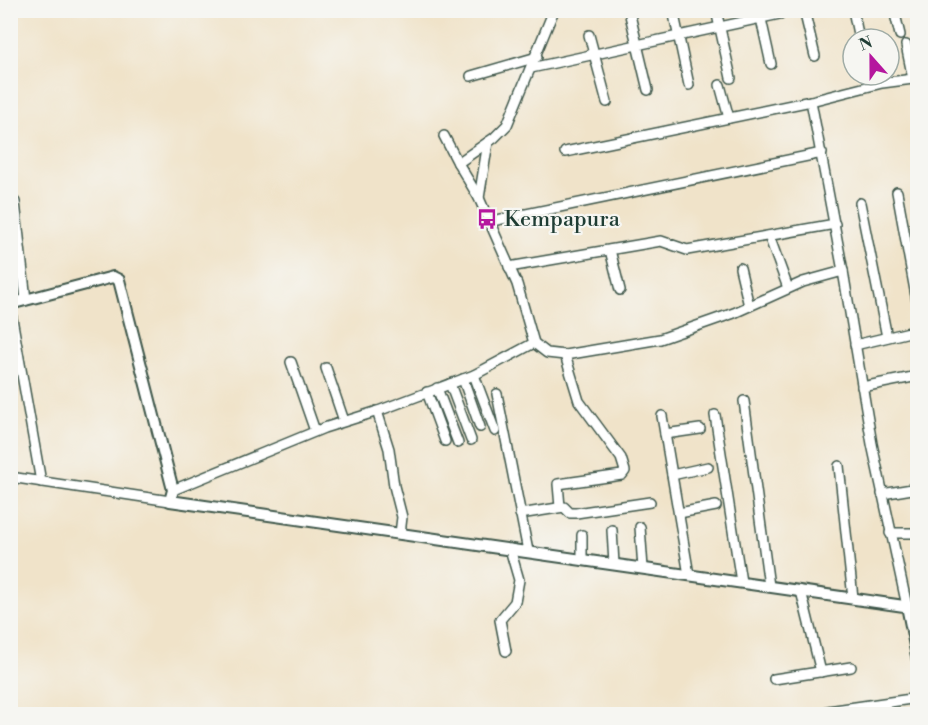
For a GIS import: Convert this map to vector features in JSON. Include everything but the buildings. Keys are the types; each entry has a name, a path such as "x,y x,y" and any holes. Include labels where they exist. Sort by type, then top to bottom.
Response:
{"street":[{"path":"458,163 507,125 537,57 554,10"},
{"path":"673,10 690,85"},
{"path":"716,10 731,78"},
{"path":"531,68 720,27 760,14 798,10"},
{"path":"804,10 815,56"},
{"path":"853,10 857,27"},
{"path":"894,10 898,27"},
{"path":"629,11 648,90"},
{"path":"760,14 771,64"},
{"path":"589,35 607,102"},
{"path":"901,79 913,79 906,45"},
{"path":"471,76 537,57"},
{"path":"720,85 729,118"},
{"path":"565,153 811,101 856,87"},
{"path":"811,101 882,494 890,533 912,607 918,661"},
{"path":"444,136 479,198 509,267 534,343 547,353 565,356 660,339 749,306 788,288 843,271"},
{"path":"479,198 488,142"},
{"path":"488,222 822,153"},
{"path":"897,192 918,307"},
{"path":"15,202 26,300"},
{"path":"860,203 887,337"},
{"path":"509,267 661,241 687,250 835,224"},
{"path":"769,236 788,288"},
{"path":"610,250 620,290"},
{"path":"740,268 749,306"},
{"path":"40,482 10,306 113,277 119,280 171,495"},
{"path":"855,345 918,330"},
{"path":"171,495 315,431 474,375 534,343"},
{"path":"560,507 557,487 561,483 622,475 625,471 621,458 579,401 565,356"},
{"path":"291,362 315,431"},
{"path":"326,368 344,421"},
{"path":"474,375 495,431"},
{"path":"862,387 918,376"},
{"path":"463,379 480,427"},
{"path":"450,384 471,440"},
{"path":"437,388 458,443"},
{"path":"427,392 445,441"},
{"path":"497,394 528,551"},
{"path":"744,401 770,586"},
{"path":"377,411 389,449 394,486 402,517 400,534"},
{"path":"715,415 741,582"},
{"path":"662,416 689,576"},
{"path":"665,434 700,429"},
{"path":"839,466 852,598"},
{"path":"672,475 708,467"},
{"path":"10,477 171,495 400,534 912,607"},
{"path":"882,494 918,488"},
{"path":"520,514 560,507 572,513 650,502"},
{"path":"679,513 716,506"},
{"path":"640,527 643,568"},
{"path":"612,530 614,564"},
{"path":"890,533 918,533"},
{"path":"582,535 582,559"},
{"path":"506,651 500,620 515,602 519,580 510,549"},
{"path":"801,591 821,672"},
{"path":"774,679 851,667"},
{"path":"828,711 918,698"}],"place":[{"name":"Kempapura","path":"487,219"}]}
